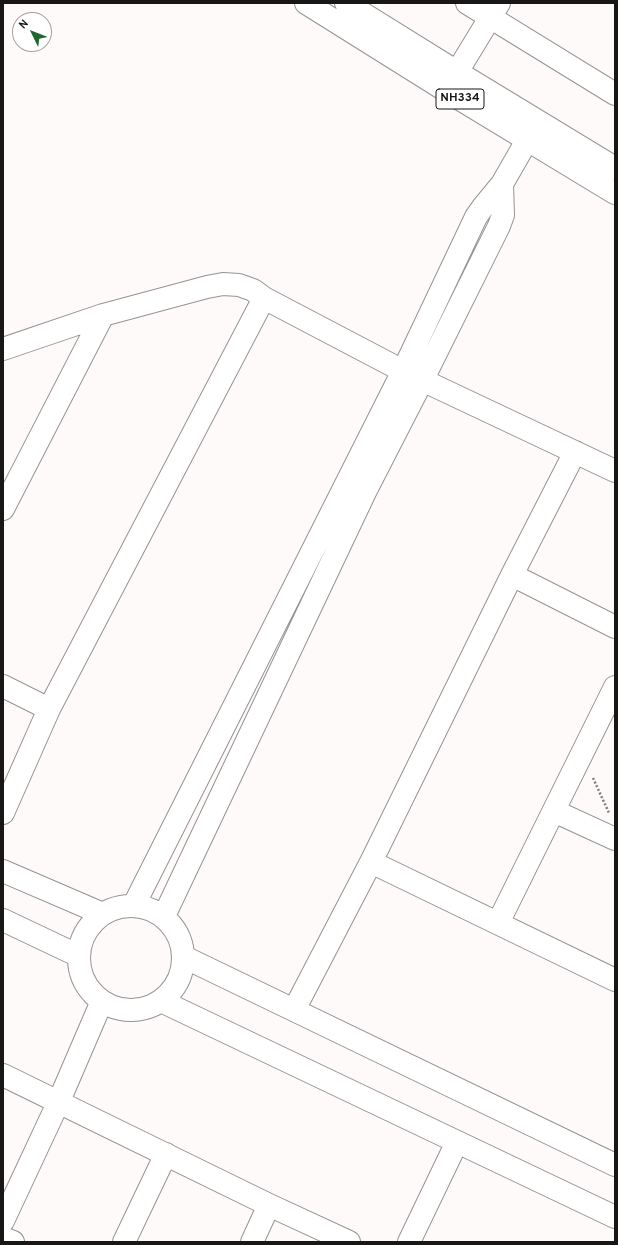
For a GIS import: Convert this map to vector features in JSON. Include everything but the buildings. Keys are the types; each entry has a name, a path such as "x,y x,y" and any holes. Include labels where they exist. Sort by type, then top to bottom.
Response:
{"main road":[{"name":"NH334","path":"306,3 615,193"},
{"name":"NH334","path":"346,3 615,168"},
{"path":"467,3 494,10 615,94"},
{"path":"457,72 494,10"},
{"path":"164,916 364,492 413,375 476,217 502,184 538,121"},
{"path":"3,349 103,316 207,287 223,284 238,285 253,290 264,298 413,375 615,471"},
{"path":"3,813 49,709 264,298"},
{"path":"3,509 103,316"},
{"path":"134,905 413,375"},
{"path":"294,1010 371,862 575,452"},
{"path":"512,576 615,627"},
{"path":"3,686 49,709"},
{"path":"498,923 615,687"},
{"path":"554,811 615,839"},
{"path":"371,862 615,980"},
{"path":"3,871 103,914"},
{"path":"134,905 150,909 164,916 176,929 182,946 184,957 183,966 178,980 168,995 161,1001 136,1010 118,1008 102,1001 89,989 81,973 79,956 82,940 90,925 103,914 118,907 134,905"},
{"path":"3,920 79,956"},
{"path":"184,957 615,1165"},
{"path":"3,1221 59,1101 102,1001"},
{"path":"161,1001 615,1217"},
{"path":"3,1075 59,1101 269,1205 349,1242"},
{"path":"409,1242 457,1142"},
{"path":"124,1242 166,1154"},
{"path":"252,1242 269,1205"},
{"path":"3,1238 13,1242"}],"path":[{"path":"591,774 611,817"}]}
